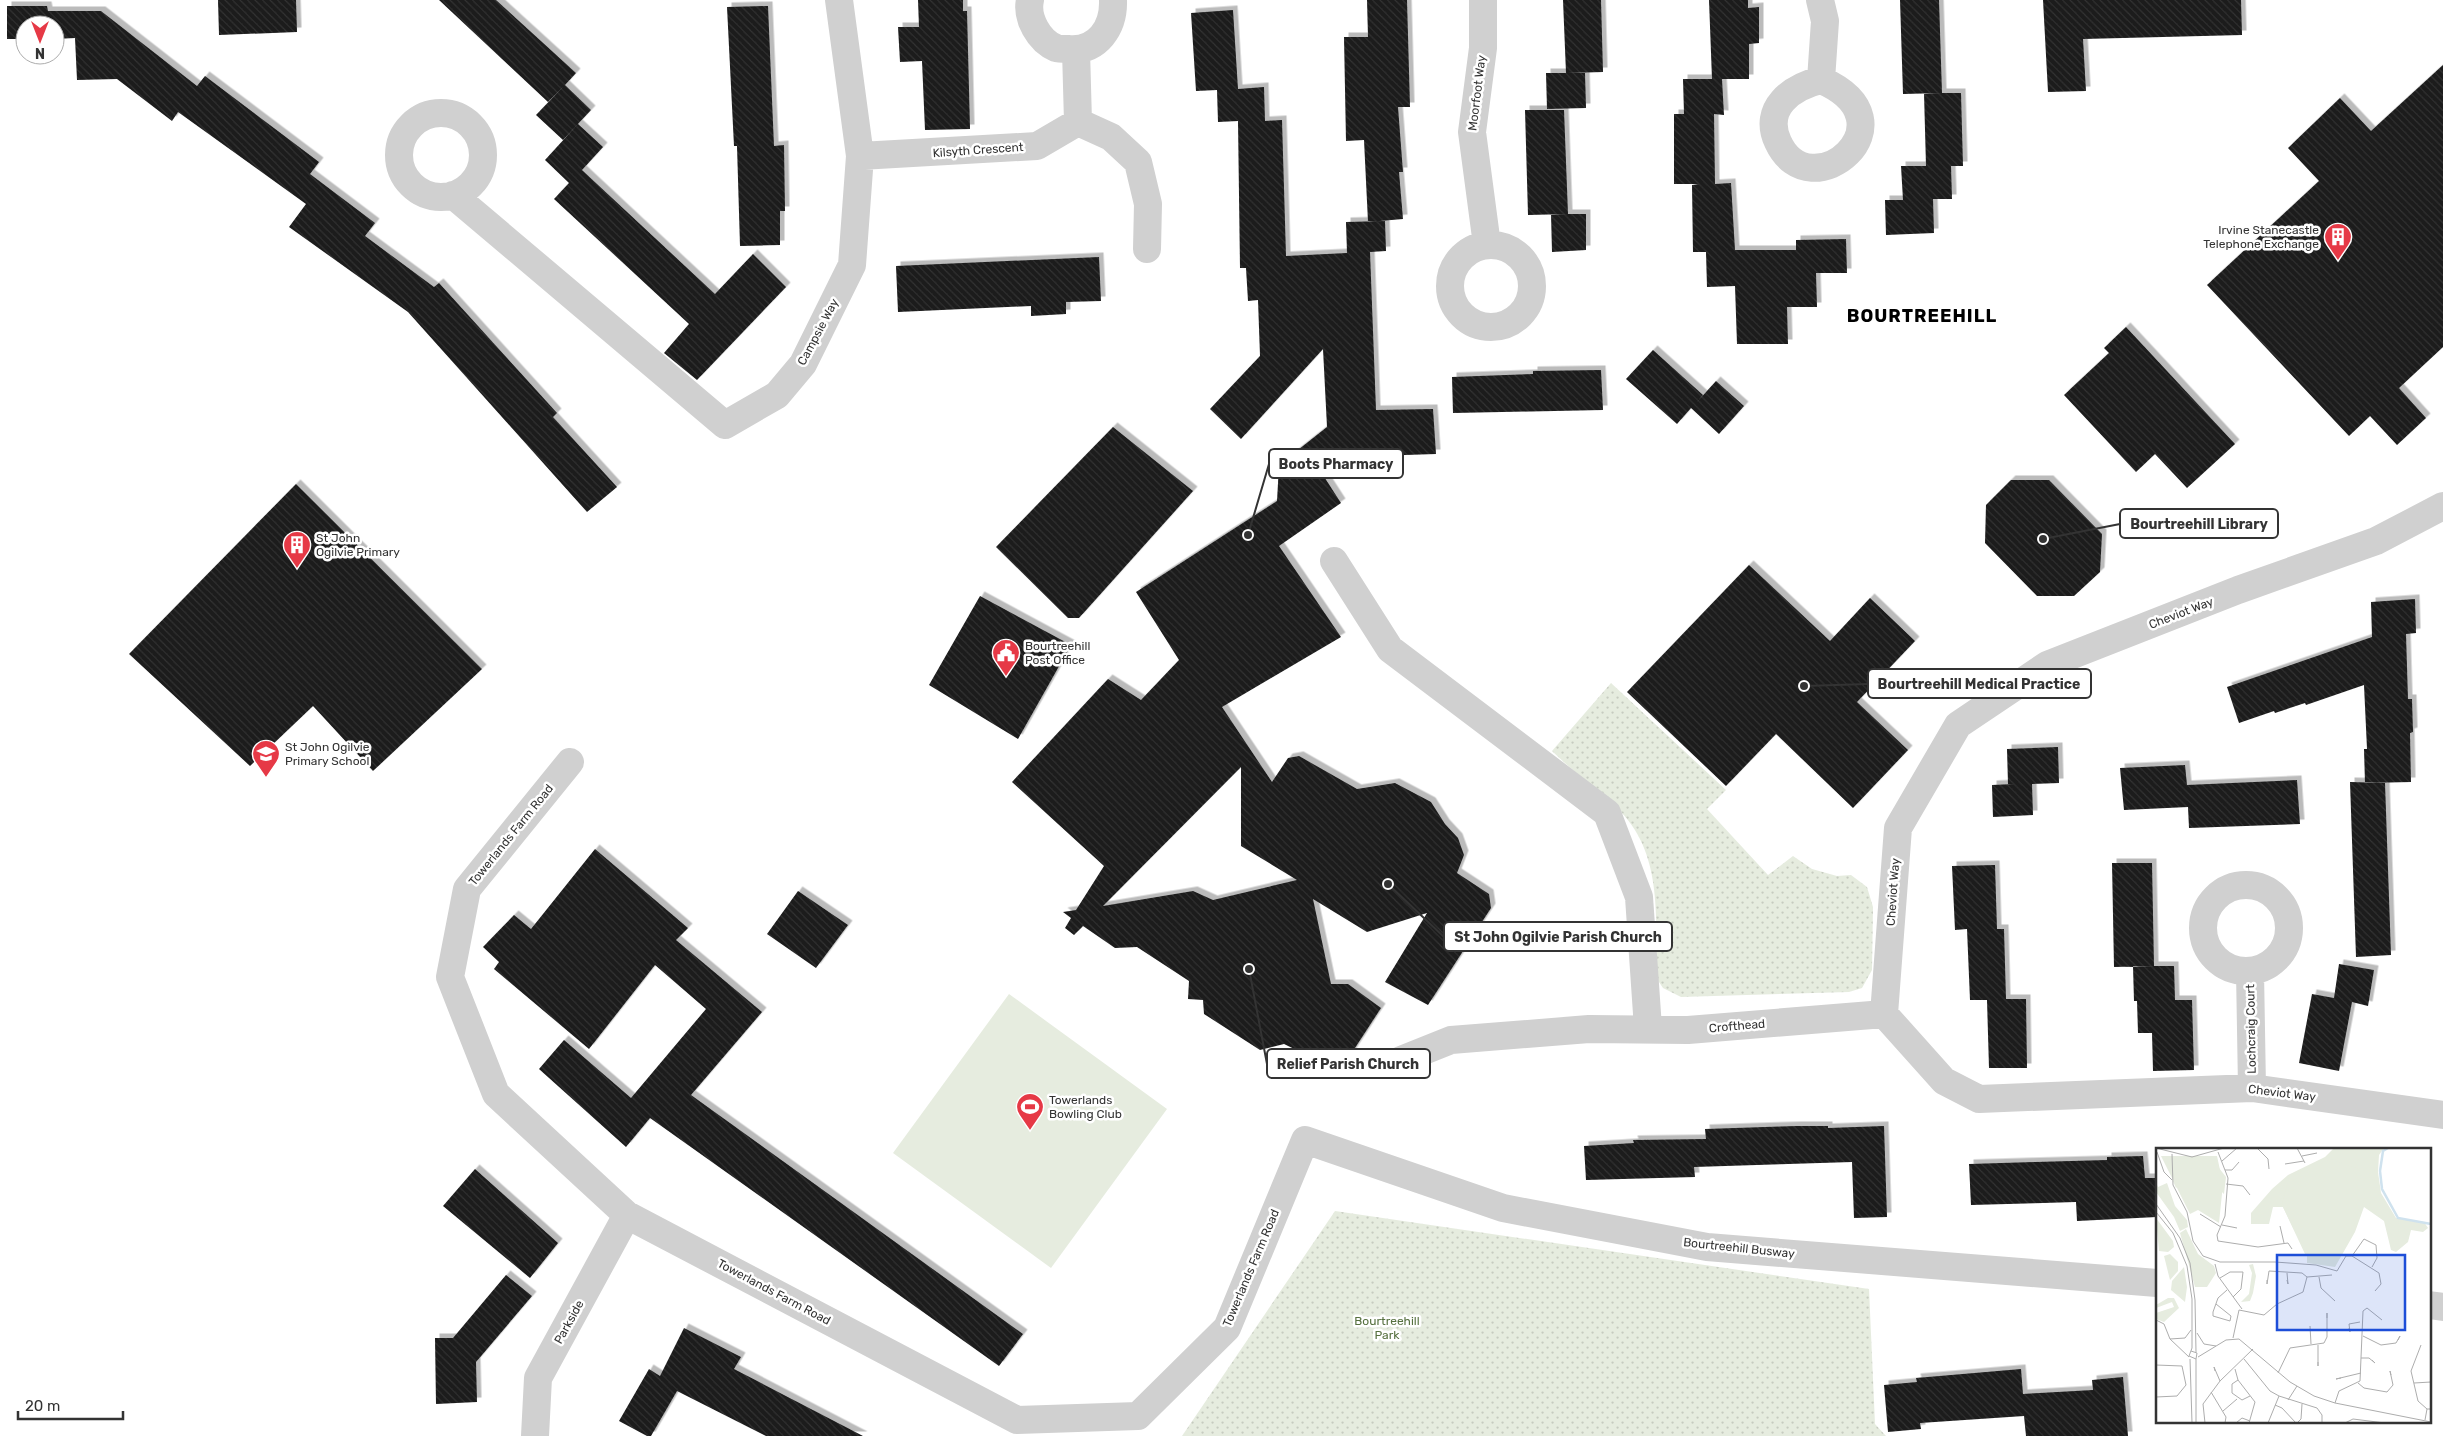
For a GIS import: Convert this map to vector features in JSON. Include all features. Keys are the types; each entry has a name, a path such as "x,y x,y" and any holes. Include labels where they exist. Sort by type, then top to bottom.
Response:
{"street":[{"name":"Campsie Way","path":"453,195 725,424 777,395 803,364 852,265 860,156 840,0"},
{"path":"1030,0 1030,13 1034,27 1043,38 1056,48 1076,50 1092,45 1104,35 1114,14 1113,0"},
{"name":"Moorfoot Way","path":"1483,0 1483,48 1472,132 1487,245"},
{"path":"1820,0 1825,21 1821,80"},
{"path":"1076,50 1078,122 1111,137 1138,162 1148,204 1147,249"},
{"name":"Kilsyth Crescent","path":"860,156 1036,146 1078,122"},
{"name":"Cheviot Way","path":"2443,506 2376,541 2238,590 2047,665 1958,726 1898,828 1884,1014 1944,1081 1979,1099 2252,1088 2443,1115"},
{"path":"1334,561 1390,650 1607,812 1639,897 1648,1028"},
{"name":"Towerlands Farm Road","path":"570,762 467,889 450,977 496,1094 627,1214 1013,1428 1138,1416 1227,1328 1305,1140"},
{"name":"Lochcraig Court","path":"2250,971 2252,1088"},
{"name":"Crofthead","path":"1401,1060 1451,1040 1589,1029 1648,1028 1688,1030 1884,1014"},
{"name":"Bourtreehill Busway","path":"1305,1140 1504,1208 1707,1247 2156,1283"},
{"name":"Parkside","path":"535,1436 538,1378 627,1214"},
{"path":"2430,1306 2443,1307"}],"green space":[{"path":"1611,683 1726,790 1707,809 1768,875 1793,856 1812,869 1837,876 1851,875 1867,887 1873,907 1872,970 1862,988 1849,992 1681,997 1663,988 1657,979 1654,891 1651,870 1644,849 1635,830 1621,812 1552,751"},
{"name":"Towerlands Bowling Club","path":"1009,994 1167,1109 1051,1268 893,1153"},
{"name":"Bourtreehill Park","path":"1335,1211 1869,1289 1875,1424 1886,1436 1182,1436"}],"building":[{"path":"218,0 296,0 297,32 219,35"},
{"path":"439,0 496,0 576,73 565,85 591,110 563,140 536,115 564,86 548,102"},
{"path":"918,0 963,0 963,11 967,11 970,129 925,130 922,61 900,62 898,27 919,27"},
{"path":"1367,0 1407,0 1410,107 1398,107 1403,172 1399,172 1403,219 1368,222 1364,140 1346,141 1344,37 1368,37"},
{"path":"1563,0 1601,0 1603,72 1568,73 1585,73 1586,108 1547,109 1546,73 1566,73"},
{"path":"1709,0 1748,0 1748,8 1759,7 1759,43 1749,44 1749,79 1712,79"},
{"path":"1900,0 1939,0 1942,93 1903,94"},
{"path":"2043,0 2241,0 2242,35 2083,39 2086,91 2048,92"},
{"path":"7,6 47,6 48,11 101,11 197,86 205,76 319,162 310,174 375,223 365,236 434,287 439,283 557,413 553,417 617,487 587,512 408,312 289,227 306,204 178,112 172,121 117,79 77,80 75,38 65,38 65,15 15,15 15,39 7,39"},
{"path":"768,6 774,146 784,145 785,211 780,211 780,245 740,246 737,146 734,146 727,7"},
{"path":"1233,10 1238,89 1264,87 1265,121 1282,120 1286,256 1347,253 1346,222 1385,221 1386,251 1370,252 1376,410 1433,409 1436,454 1312,458 1341,503 1279,546 1341,637 1222,707 1272,782 1288,758 1299,756 1357,789 1395,783 1431,802 1445,824 1458,838 1464,855 1457,873 1489,894 1491,908 1428,1005 1385,982 1427,913 1367,932 1313,899 1331,984 1348,984 1381,1008 1340,1071 1284,1044 1260,1050 1204,1014 1203,1000 1188,999 1189,981 1137,947 1115,948 1083,926 1074,935 1065,928 1071,918 1063,912 1076,910 1104,866 1012,782 1108,679 1141,700 1179,660 1136,592 1277,501 1279,465 1327,427 1323,349 1241,439 1210,409 1260,356 1258,300 1248,301 1246,268 1240,268 1238,121 1218,122 1217,90 1196,91 1191,13","holes":["1241,767 1241,846 1297,880 1213,900 1193,891 1103,906"]},
{"name":"Irvine Stanecastle Telephone Exchange","path":"2443,65 2443,347 2399,388 2426,418 2397,445 2370,416 2349,436 2207,285 2319,181 2288,148 2340,98 2371,131"},
{"path":"1683,79 1722,79 1724,115 1714,114 1715,184 1731,183 1735,250 1796,250 1796,240 1846,239 1847,273 1816,273 1817,307 1787,307 1788,344 1737,344 1735,286 1707,287 1706,252 1693,252 1692,185 1699,184 1674,184 1674,114 1684,114"},
{"path":"1924,93 1961,93 1963,166 1951,166 1952,199 1933,199 1934,233 1886,235 1885,200 1903,200 1901,166 1926,166"},
{"path":"1525,110 1564,110 1568,214 1528,215"},
{"path":"578,124 603,147 582,170 715,294 753,254 786,287 697,380 664,353 689,324 554,199 569,183 545,160"},
{"path":"1551,214 1586,214 1586,250 1552,252"},
{"path":"1099,257 1101,301 1066,302 1066,314 1031,316 1031,306 898,312 896,266"},
{"path":"2126,327 2235,444 2187,488 2155,454 2136,472 2064,395 2109,353 2104,348"},
{"path":"1653,350 1703,395 1697,402 1716,381 1744,406 1719,434 1691,408 1677,424 1626,379"},
{"path":"1601,370 1603,410 1453,413 1452,377 1533,374 1533,371"},
{"path":"1113,427 1193,491 1079,618 1068,618 996,547"},
{"path":"2011,480 2049,480 2102,534 2100,572 2074,596 2037,596 1985,543 1986,505"},
{"name":"St John Ogilvie Primary","path":"296,484 482,669 373,771 313,706 250,766 129,654"},
{"path":"1749,565 1830,641 1870,598 1915,641 1857,702 1908,750 1853,808 1776,734 1726,786 1627,692"},
{"path":"980,596 1071,645 1018,739 929,685"},
{"path":"2415,599 2416,633 2406,634 2408,699 2412,699 2413,732 2410,733 2411,782 2365,783 2364,749 2367,749 2364,685 2306,705 2305,703 2275,713 2274,711 2239,723 2227,687 2372,637 2371,602"},
{"path":"2058,747 2059,783 2032,784 2033,815 1993,817 1992,785 2014,784 2008,784 2007,749"},
{"path":"2185,765 2187,785 2297,780 2300,824 2189,828 2188,807 2124,810 2120,768"},
{"path":"2350,782 2385,783 2391,955 2356,957"},
{"path":"595,849 688,928 676,940 762,1012 691,1095 1023,1334 999,1366 650,1118 626,1147 539,1069 564,1040 631,1098 706,1009 655,965 589,1049 494,969 499,962 483,947 514,915 531,929"},
{"path":"2112,863 2152,863 2154,966 2114,967"},
{"path":"1995,865 1997,929 2004,929 2006,999 2026,999 2027,1068 1989,1068 1987,1000 1970,1000 1967,929 1955,930 1952,866"},
{"path":"798,891 848,925 816,968 767,934"},
{"path":"2339,964 2374,970 2368,1006 2352,1002 2339,1071 2299,1063 2312,994 2334,998"},
{"path":"2133,966 2174,966 2175,1000 2192,1000 2194,1070 2153,1071 2152,1033 2138,1033 2137,1001 2134,1001"},
{"path":"1828,1126 1828,1128 1884,1126 1887,1217 1854,1218 1852,1162 1694,1167 1695,1177 1586,1180 1584,1146 1634,1143 1633,1140 1706,1139 1705,1129"},
{"path":"2143,1156 2145,1178 2156,1178 2156,1217 2077,1221 2076,1202 1971,1205 1969,1164 2107,1160 2107,1157"},
{"path":"475,1169 558,1243 530,1278 443,1206"},
{"path":"506,1275 532,1296 476,1362 477,1402 436,1404 435,1338 453,1338"},
{"path":"684,1328 741,1357 734,1369 863,1436 766,1436 677,1391 651,1436 647,1436 619,1421 649,1369 660,1376"},
{"path":"2021,1369 2023,1394 2093,1390 2092,1380 2123,1377 2128,1436 2026,1436 2024,1416 1920,1423 1921,1429 1888,1432 1884,1385 1917,1382 1916,1378"}],"place":[{"name":"Irvine Stanecastle Telephone Exchange","path":"2338,261"},
{"name":"Boots Pharmacy","path":"1248,535"},
{"name":"Bourtreehill Library","path":"2043,539"},
{"name":"St John Ogilvie Primary","path":"297,569"},
{"name":"Bourtreehill Post Office","path":"1006,677"},
{"name":"Bourtreehill Medical Practice","path":"1804,686"},
{"name":"St John Ogilvie Primary School","path":"266,778"},
{"name":"St John Ogilvie Parish Church","path":"1388,884"},
{"name":"Relief Parish Church","path":"1249,969"},
{"name":"Towerlands Bowling Club","path":"1030,1131"}],"district":[{"name":"BOURTREEHILL","path":"1922,316"}]}
